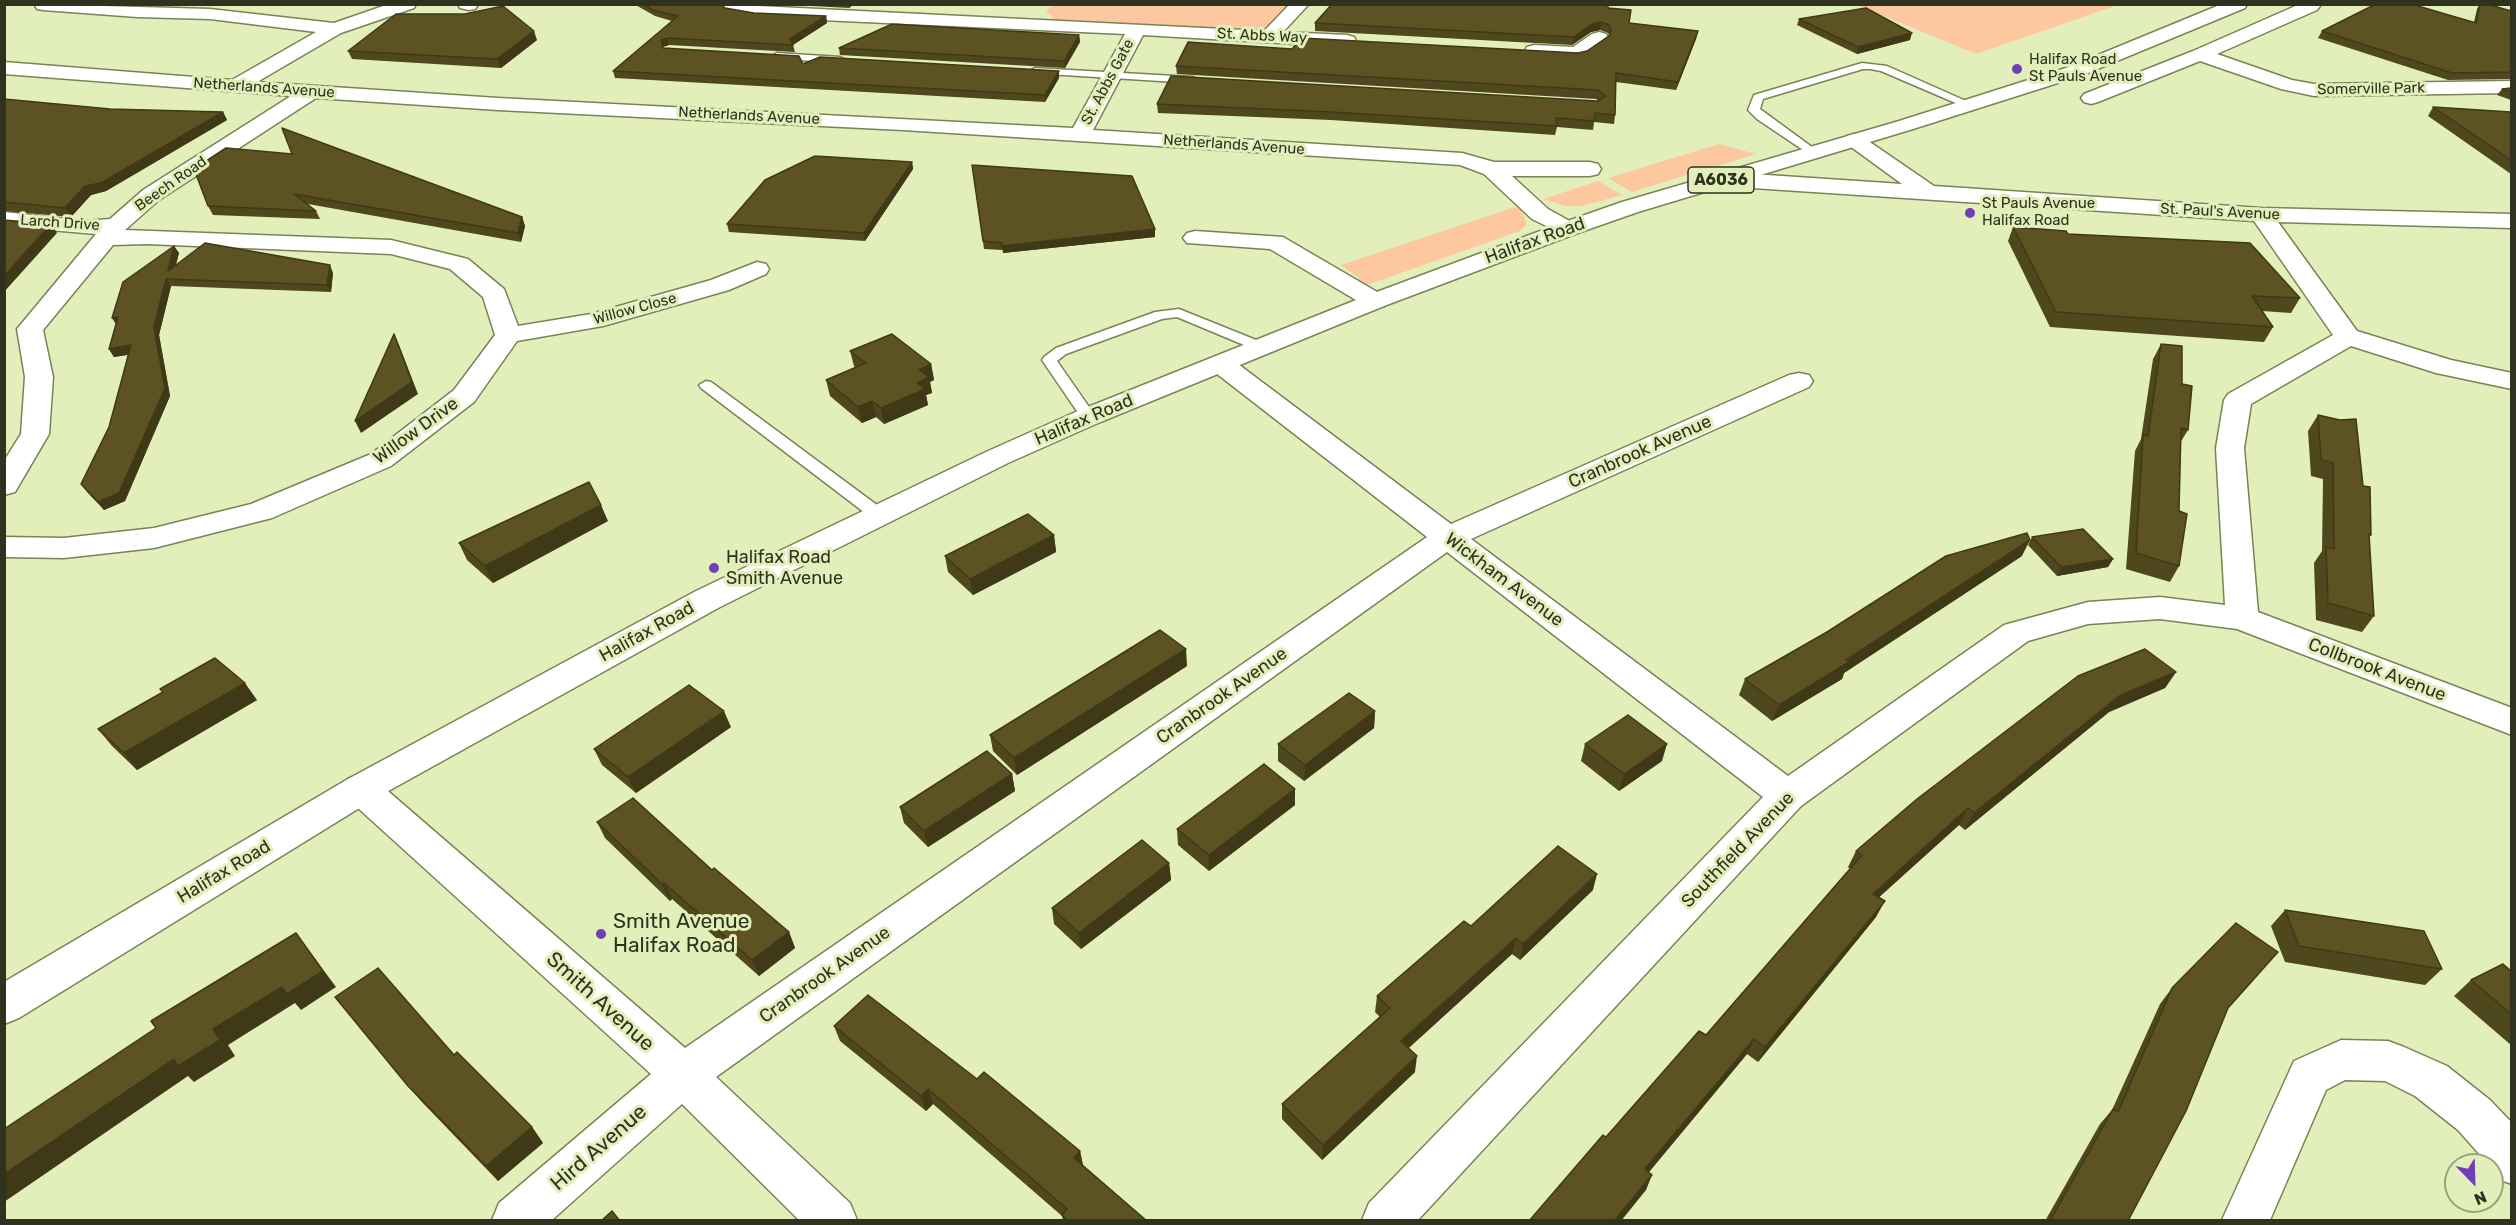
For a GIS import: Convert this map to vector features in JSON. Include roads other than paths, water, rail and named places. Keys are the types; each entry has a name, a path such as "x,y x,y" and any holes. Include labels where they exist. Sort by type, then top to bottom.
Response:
{"main road":[{"path":"43,4 217,9 335,29"},
{"path":"236,86 335,29 408,4"},
{"name":"St. Abbs Way","path":"726,4 733,8 756,12 1021,22 1363,42"},
{"path":"1021,22 1037,4"},
{"path":"1268,37 1301,4"},
{"name":"Halifax Road","path":"4,1005 361,789 708,599 998,457 1088,417 1375,301 1567,229 1722,179 2076,71 2239,4"},
{"path":"2091,98 2200,56 2312,6"},
{"path":"2197,22 2242,37"},
{"name":"St. Abbs Gate","path":"1080,135 1137,30"},
{"path":"1518,50 1577,53 1599,38"},
{"name":"Somerville Park","path":"2200,56 2288,85 2314,90 2511,87"},
{"name":"Netherlands Avenue","path":"4,68 311,92 1462,159 1492,168 1590,169"},
{"name":"Beech Road","path":"30,329 111,232 151,195 311,92"},
{"path":"1854,140 1929,192"},
{"name":"Netherlands Avenue","path":"1492,168 1540,214 1567,229"},
{"name":"St. Paul's Avenue","path":"1722,179 2260,215 2511,221"},
{"path":"2260,215 2348,337 2445,367 2511,381"},
{"name":"Larch Drive","path":"4,219 111,232"},
{"path":"111,232 147,237 391,247 425,255 459,264 495,294 508,335"},
{"path":"1196,238 1275,242 1375,301"},
{"name":"Willow Close","path":"508,335 594,321 720,285 757,269"},
{"path":"4,332 30,329 39,377 35,434 4,486"},
{"name":"Willow Drive","path":"4,547 64,548 154,538 261,511 381,460 464,396 508,335"},
{"path":"2242,618 2230,448 2238,400 2348,337"},
{"name":"Wickham Avenue","path":"1221,364 1788,796"},
{"name":"Cranbrook Avenue","path":"683,1076 1448,537 1799,381"},
{"name":"Southfield Avenue","path":"1386,1221 1788,796 2016,633 2088,613 2160,608 2242,618"},
{"name":"Collbrook Avenue","path":"2242,618 2511,722"},
{"name":"Smith Avenue","path":"361,789 683,1076 833,1221"},
{"path":"2247,1221 2310,1076 2342,1060 2388,1061 2431,1082 2474,1114 2505,1149 2511,1162"},
{"name":"Hird Avenue","path":"516,1221 683,1076"}],"lane":[{"path":"765,55 849,60"},
{"path":"1812,152 1754,110 1758,97 1862,66 1870,66 1883,68 1969,105"},
{"path":"1028,70 1208,81"},
{"path":"1088,417 1049,360 1061,351 1160,315 1179,313 1261,347"},
{"path":"706,385 879,515"}],"place":[{"name":"Halifax Road St Pauls Avenue","path":"2017,69"},
{"name":"St Pauls Avenue Halifax Road","path":"1970,213"},
{"name":"Halifax Road Smith Avenue","path":"714,568"},
{"name":"Smith Avenue Halifax Road","path":"601,934"}]}
